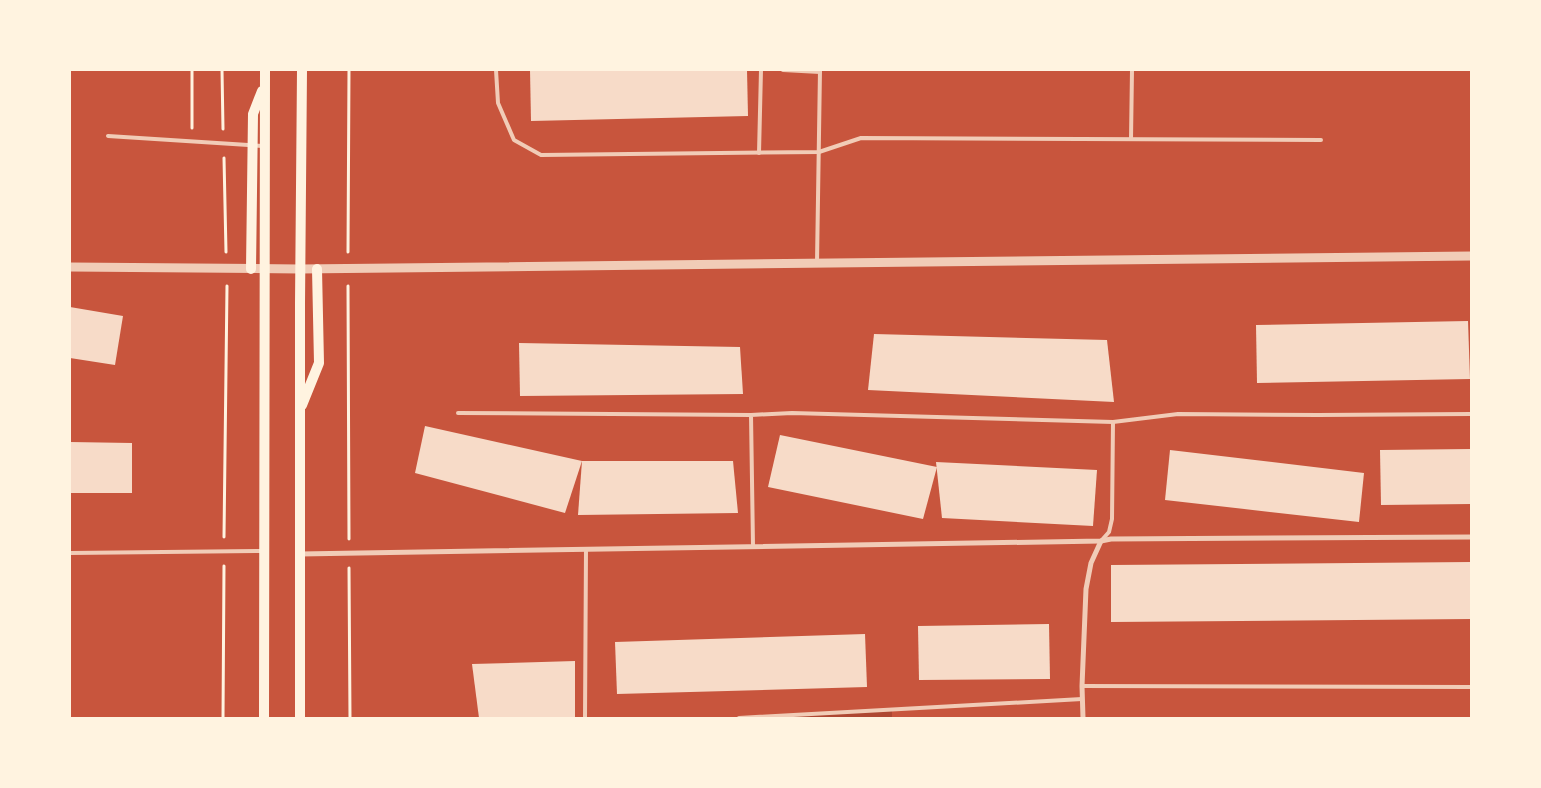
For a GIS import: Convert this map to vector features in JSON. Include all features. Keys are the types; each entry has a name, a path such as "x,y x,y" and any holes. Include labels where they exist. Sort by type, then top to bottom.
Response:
{"main road":[{"path":"264,718 265,70"},
{"path":"300,718 302,70"},
{"path":"251,269 253,114 265,85"},
{"path":"300,411 319,363 317,269"}],"street":[{"path":"70,267 317,269 1471,256"},
{"path":"300,554 1131,539 1471,537"},
{"path":"1083,718 1082,686 1086,589 1091,563 1101,541"}],"lane":[{"path":"496,70 498,103 514,140 541,155 819,152 861,138 1320,140"},
{"path":"759,153 761,70"},
{"path":"784,70 820,71 817,263"},
{"path":"1131,139 1132,70"},
{"path":"108,136 265,146"},
{"path":"458,413 751,415 792,412 1113,422 1178,414 1471,414"},
{"path":"751,415 753,546"},
{"path":"1101,541 1110,532 1112,519 1113,422"},
{"path":"585,718 586,548"},
{"path":"70,553 264,551"},
{"path":"1082,686 1471,687"},
{"path":"739,718 1082,699"}],"path":[{"path":"192,70 192,141"},
{"path":"222,70 227,268 223,718"},
{"path":"349,70 347,268 350,718"}],"shaded area":[{"path":"892,710 892,718 739,718"}],"building":[{"path":"530,70 747,70 748,116 531,121"},
{"path":"70,307 123,316 115,365 70,358"},
{"path":"1468,321 1470,379 1257,383 1256,325"},
{"path":"874,334 1107,340 1114,402 868,390"},
{"path":"519,343 740,347 743,394 520,396"},
{"path":"425,426 582,461 565,513 415,473"},
{"path":"780,435 937,467 923,519 768,487"},
{"path":"70,442 132,443 132,493 70,493"},
{"path":"1471,449 1471,504 1381,505 1380,450"},
{"path":"1170,450 1364,473 1359,522 1165,500"},
{"path":"582,461 733,461 738,513 578,515"},
{"path":"936,462 1097,470 1093,526 942,518"},
{"path":"1471,562 1471,619 1111,622 1111,565"},
{"path":"1049,624 1050,679 919,680 918,626"},
{"path":"865,634 867,687 617,694 615,642"},
{"path":"575,661 575,718 479,718 472,664"}]}
